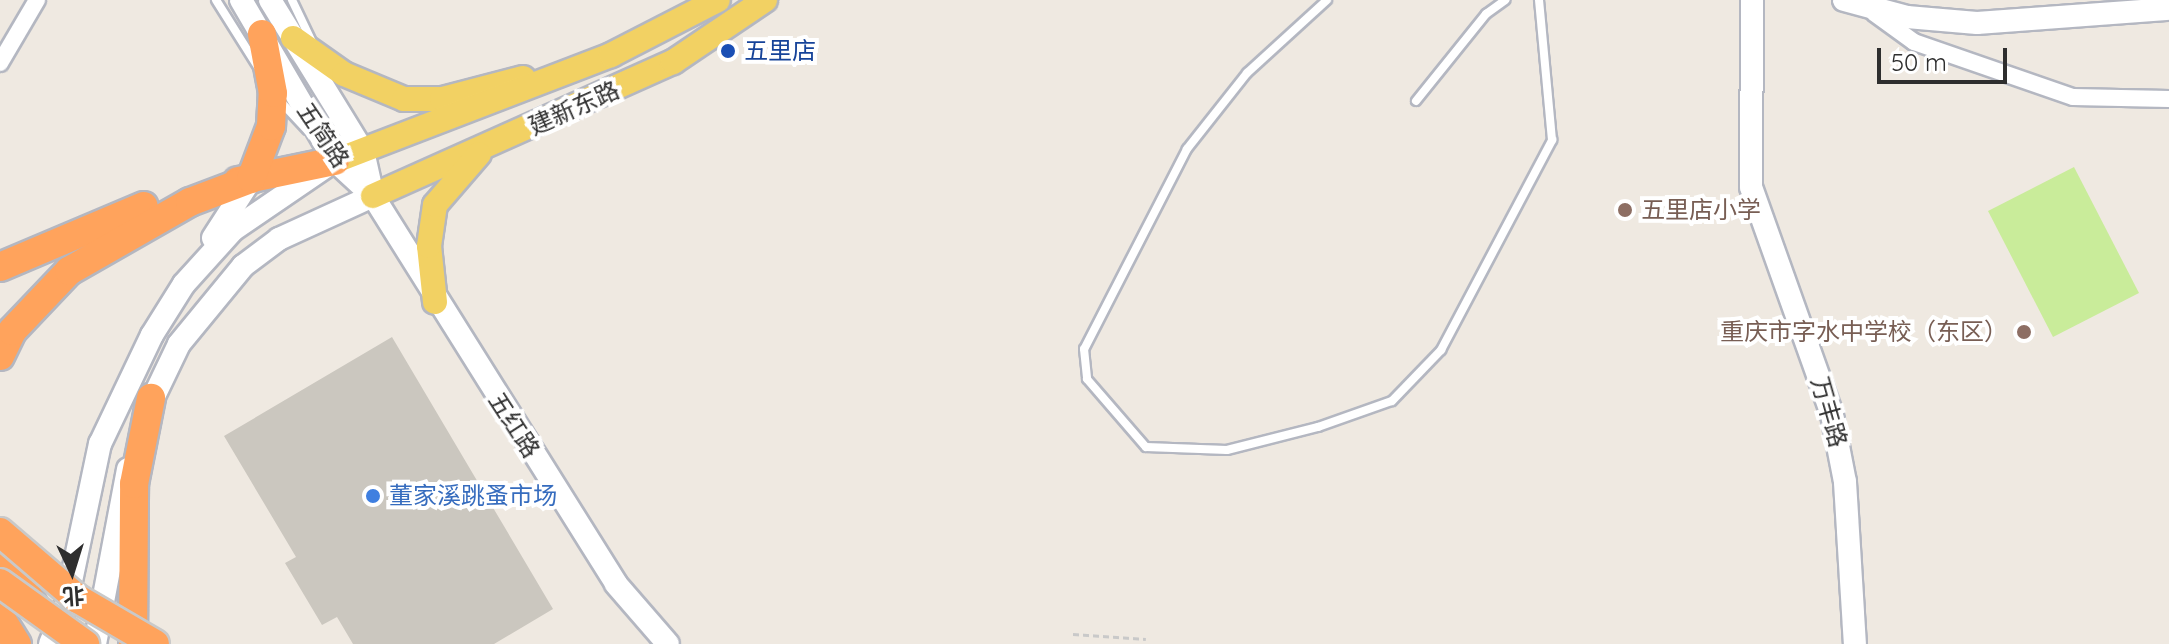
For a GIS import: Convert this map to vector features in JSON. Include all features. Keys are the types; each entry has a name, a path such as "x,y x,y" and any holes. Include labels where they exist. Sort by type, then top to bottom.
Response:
{"highway":[{"path":"0,356 49,289 115,240 251,179 271,126 273,93 262,34"},
{"path":"0,267 32,256 142,206 335,161"},
{"path":"133,644 134,484 151,398"},
{"path":"0,532 78,599 155,644"},
{"path":"0,548 46,631"},
{"path":"0,583 46,631 83,644"},
{"path":"0,617 17,644"}],"main road":[{"name":"五简路","path":"241,0 335,161 373,196"},
{"name":"五简路","path":"270,0 363,151 373,196"},
{"name":"建新东路","path":"335,161 510,97 611,55 718,0"},
{"name":"建新东路","path":"373,196 673,62 765,0"},
{"name":"万丰路","path":"1752,0 1751,187 1832,415 1845,482 1855,644"},
{"path":"1844,0 1867,8 1977,23 2169,9"},
{"path":"293,38 383,94 423,101 611,55"},
{"path":"435,302 429,246 435,205 488,146 475,140 472,129 510,97"},
{"path":"184,284 233,230 335,161"},
{"path":"46,631 66,605 100,444 184,284 251,179"},
{"path":"95,644 121,491 151,398 186,333 243,266 279,239 373,196"},
{"name":"五红路","path":"373,196 435,302 616,584 668,644"},
{"path":"83,644 103,588"}],"street":[{"path":"0,63 37,0"},
{"path":"1867,8 1914,42 2073,97 2169,99"}],"lane":[{"path":"216,0 273,93 335,161"},
{"path":"292,0 363,151"},
{"path":"1327,0 1247,73 1187,149 1084,349 1087,379 1146,447 1227,450 1318,427 1392,401 1441,350 1552,140 1539,0"},
{"path":"1416,101 1486,14 1505,0"}],"path":[{"path":"1073,634 1146,639"},
{"path":"1109,637 1109,644"}],"green space":[{"path":"2074,167 2139,293 2053,337 1988,211"}],"building":[{"name":"董家溪跳蚤市场","path":"392,337 553,609 494,644 353,644 337,617 322,625 285,563 296,557 224,436"}],"place":[{"name":"五里店","path":"728,51"},
{"name":"五里店小学","path":"1625,210"},
{"name":"重庆市字水中学校（东区）","path":"2024,332"},
{"name":"董家溪跳蚤市场","path":"373,496"}]}
